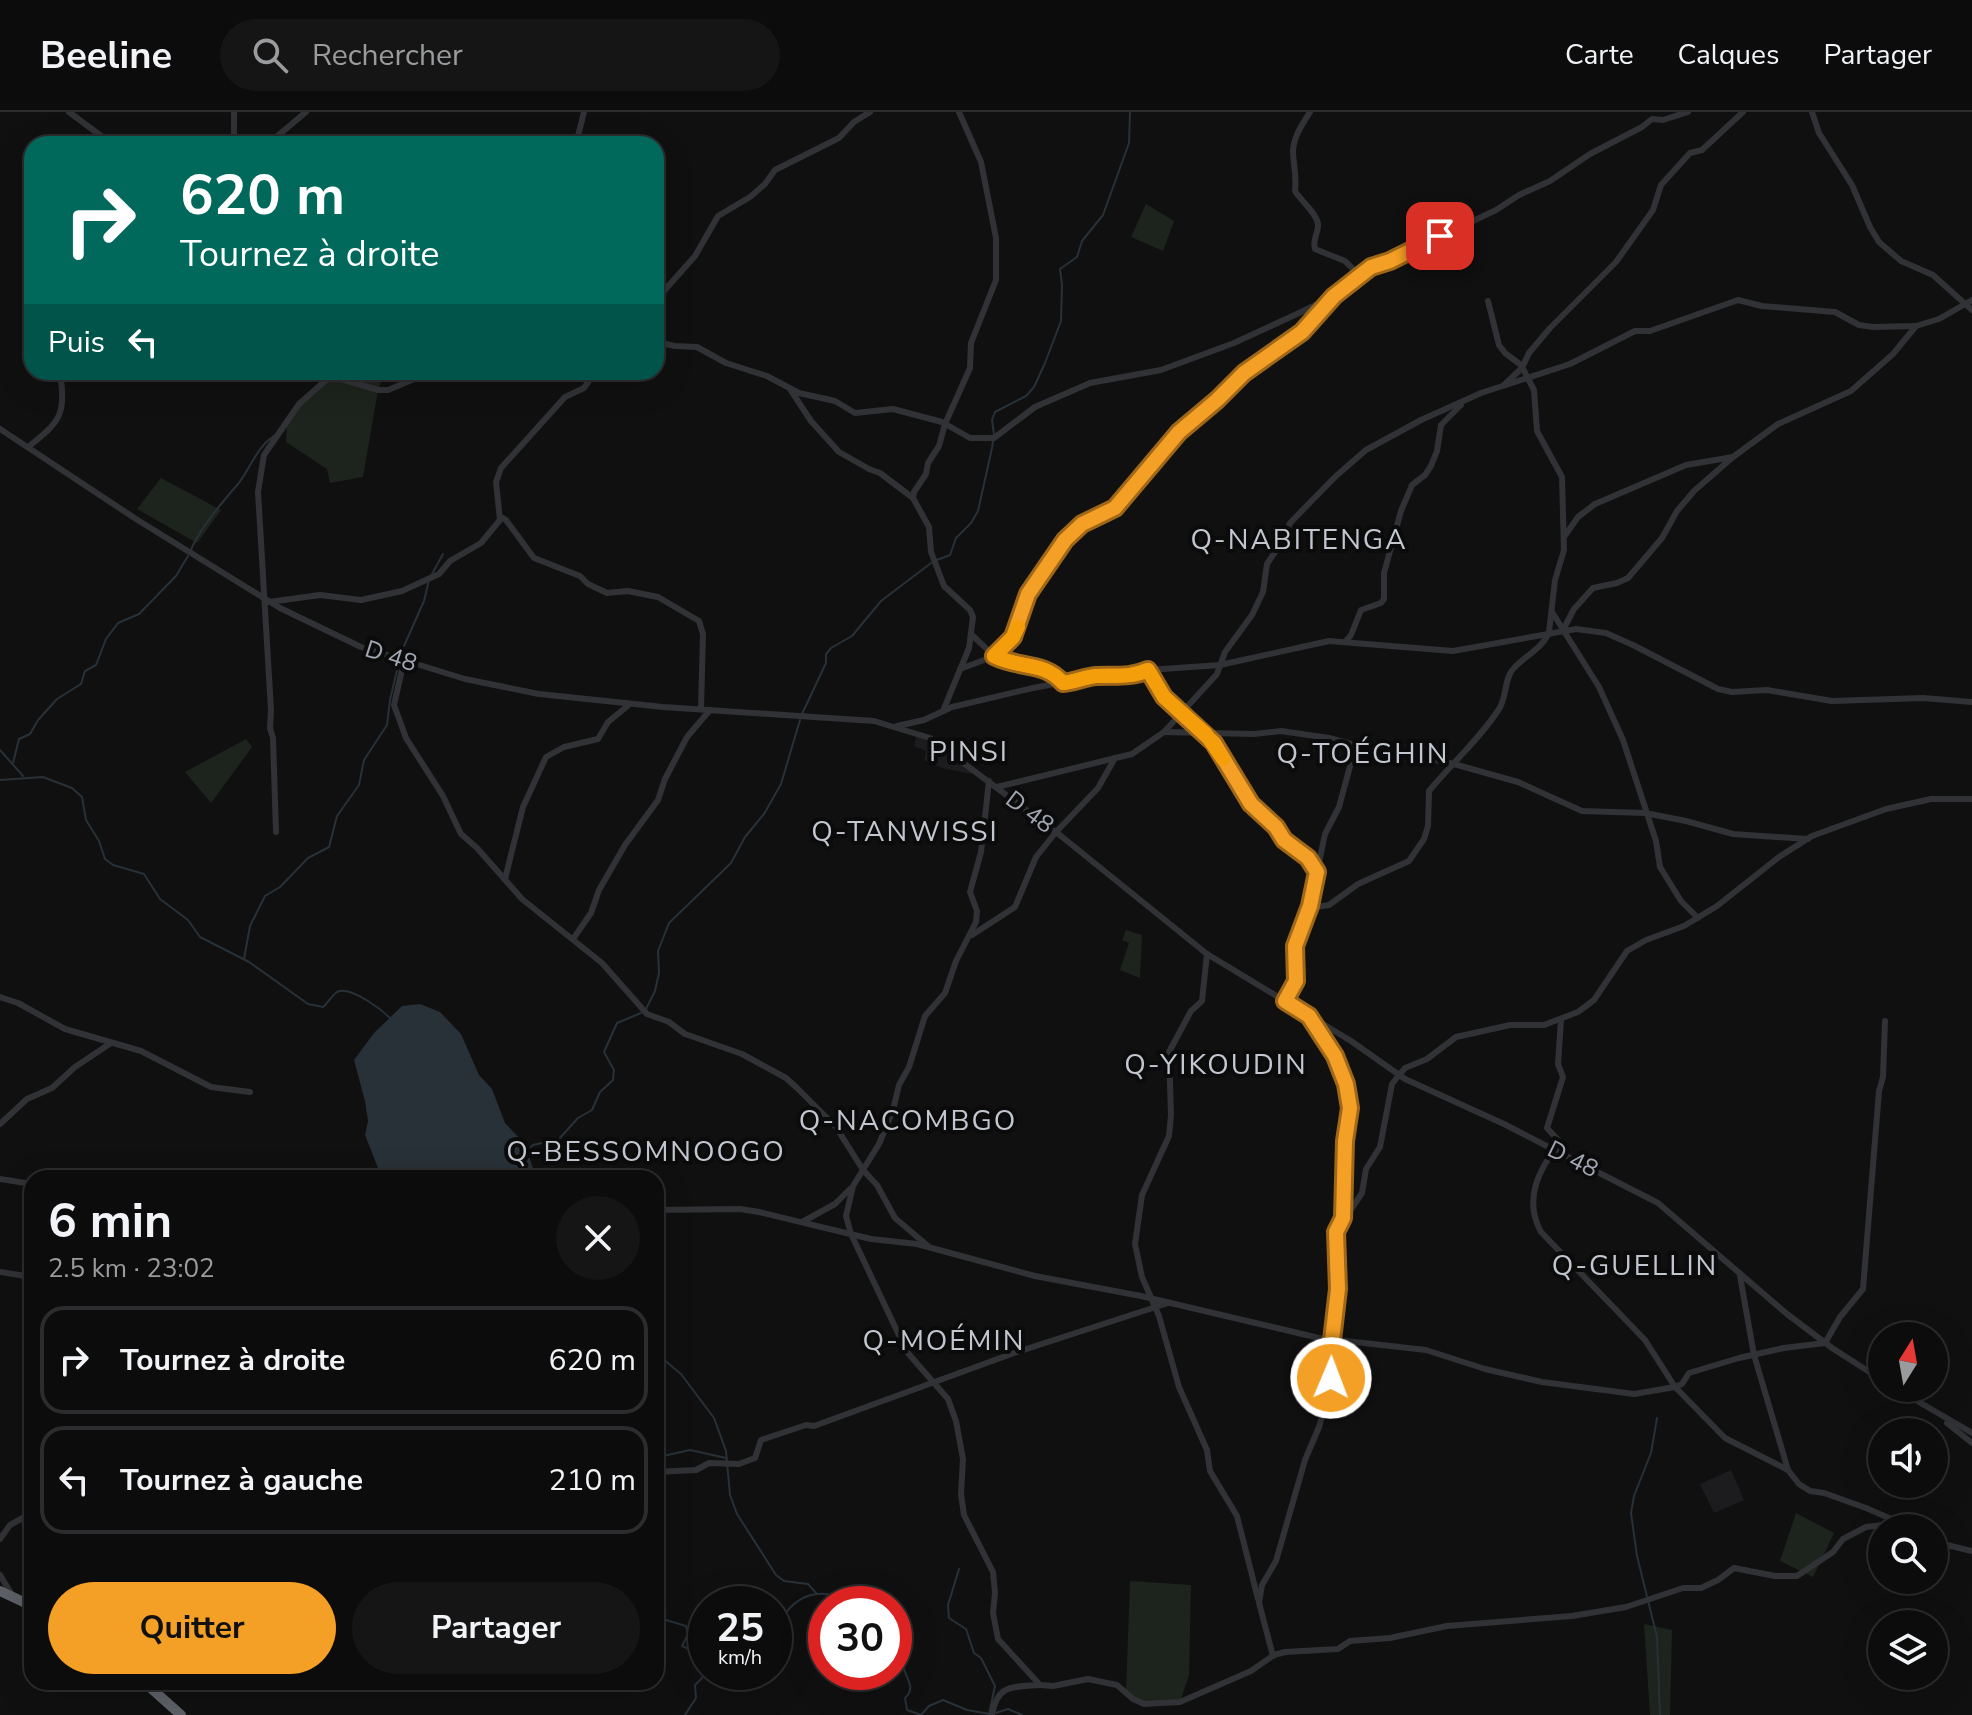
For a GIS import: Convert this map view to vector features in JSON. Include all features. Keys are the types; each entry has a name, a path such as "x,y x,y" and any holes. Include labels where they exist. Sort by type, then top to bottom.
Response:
{"highway":[{"path":"0,1591 24,1602"},
{"path":"153,1690 181,1715"}],"street":[{"path":"69,112 101,136"},
{"path":"234,112 234,136"},
{"path":"278,136 306,112"},
{"path":"578,136 584,112"},
{"path":"664,291 695,256 718,216 750,197 775,170 839,138 854,122 870,112"},
{"path":"913,498 939,446 945,424 970,368 971,343 996,280 996,238 981,162 959,112"},
{"path":"1310,112 1300,126 1293,149 1297,173 1295,191 1316,218 1319,227 1313,240 1315,249 1345,261 1360,276"},
{"path":"960,669 994,656 1013,637 1028,594 1065,540 1082,524 1115,508 1179,432 1244,373 1302,332 1334,296 1371,267 1390,261 1550,181 1652,119 1663,120 1688,112"},
{"path":"1504,385 1522,368 1529,353 1550,328 1616,262 1653,210 1661,185 1690,153 1702,150 1743,112"},
{"path":"1812,112 1819,133 1852,185 1879,242 1901,261 1933,275 1972,310"},
{"path":"664,343 697,347 726,363 767,376 790,389 835,401 855,413 893,409 916,413 970,438 994,438 1035,407 1090,383 1161,370 1234,343 1334,296"},
{"path":"990,795 997,787 1137,752 1164,732 1217,674 1225,652 1252,615 1263,592 1267,564 1290,523 1366,450 1468,399 1584,358 1635,331 1650,331 1738,300 1780,308 1835,312 1859,325 1873,327 1916,326 1939,319 1972,300"},
{"path":"1309,908 1329,905 1358,884 1409,861 1424,839 1428,826 1429,791 1475,742 1502,704 1513,669 1547,640 1564,537 1562,477 1537,431 1534,390 1522,368 1499,345 1488,301"},
{"path":"1563,630 1574,609 1593,588 1628,578 1662,538 1686,501 1733,457 1778,424 1851,391 1893,354 1916,326"},
{"path":"28,447 57,422 62,406 61,380"},
{"path":"276,832 267,600 258,492 264,455 299,404 326,380"},
{"path":"350,380 378,390 388,390 412,380"},
{"path":"590,380 584,388 565,397 501,468 496,482 501,517 534,558 580,576 588,584 607,593 628,591 658,597 699,621 703,634 701,709"},
{"path":"790,389 811,421 839,452 880,473 913,498 929,527 931,552 944,586 970,610 974,624 972,635 943,711"},
{"path":"1345,642 1361,610 1384,599 1384,573 1401,511 1412,485 1431,466 1441,425 1468,399"},
{"name":"D 48","path":"0,429 267,600 351,643 404,661 453,676 523,691 630,704 826,716 893,726 930,738 1056,832 1207,954 1399,1075 1658,1203 1740,1275 1825,1343 1868,1371"},
{"path":"1564,537 1583,511 1595,504 1686,465 1733,457"},
{"path":"267,600 320,595 361,600 402,591 439,574 450,561 481,543 501,517"},
{"path":"1552,612 1607,705 1635,776 1656,841 1660,867 1681,901 1698,918"},
{"path":"893,726 911,724 992,697 1095,676 1113,678 1148,670 1220,665 1299,646 1345,642 1453,651 1576,629 1606,633 1718,689 1732,692 1767,690 1832,701 1923,698 1972,702"},
{"path":"972,635 994,656 1008,663 1047,669 1063,683"},
{"path":"404,661 394,705 406,738 443,796 461,834 522,899 602,963 647,1014 669,1022 685,1034 742,1054 786,1078 836,1127 863,1170 877,1185 895,1218 930,1249"},
{"path":"1148,670 1164,697 1214,743 1251,804 1276,827 1284,840 1308,858 1317,872"},
{"path":"505,879 523,807 546,757 564,747 598,739 608,722 630,704"},
{"path":"573,939 591,913 599,890 625,845 658,800 665,779 687,737 710,710"},
{"path":"1164,732 1293,732 1356,744 1392,755 1411,755 1454,764 1518,782 1582,811 1645,813 1733,834 1809,839"},
{"path":"1285,1001 1296,981 1295,946 1309,908 1325,834 1339,807 1356,744"},
{"path":"971,936 1015,907 1036,857 1098,788 1115,758"},
{"path":"803,1222 835,1204 853,1186 879,1144 925,1016 945,993 956,961 971,936 977,911 970,892 981,852 990,795 989,781"},
{"path":"1259,1603 1262,1585 1276,1561 1332,1381 1329,1366 1338,1289 1336,1232 1362,1193 1366,1169 1380,1147 1392,1084 1405,1068 1427,1059 1456,1037 1510,1025 1544,1025 1578,1012 1594,1000 1627,951 1698,918 1779,857 1809,839 1886,809 1931,799 1972,799"},
{"path":"1207,954 1202,1001 1191,1011 1171,1046 1168,1069 1169,1136 1142,1195 1135,1234 1142,1277 1155,1307 1179,1387 1207,1450 1210,1471 1237,1516 1273,1656"},
{"path":"0,997 18,1003 65,1029 141,1051 211,1087 250,1092"},
{"path":"1309,1016 1335,1056 1346,1084 1350,1108 1345,1141 1343,1218"},
{"path":"1561,1020 1558,1055 1562,1087 1547,1128 1559,1138 1559,1144 1537,1179 1531,1207 1533,1217 1541,1232 1570,1264 1645,1340 1675,1387 1725,1438 1788,1470"},
{"path":"664,1210 740,1209 1332,1339 1426,1350 1485,1369 1542,1382 1634,1394 1675,1387 1682,1384 1689,1373 1754,1355 1825,1343 1840,1317 1863,1289 1879,1091 1883,1077 1885,1021"},
{"path":"0,1124 27,1099 52,1088 75,1067 111,1043"},
{"path":"0,1179 24,1183"},
{"path":"853,1186 846,1216 851,1234 907,1352 937,1383 948,1399 956,1421 963,1459 961,1494 964,1515 993,1572 993,1613 998,1639 1040,1685"},
{"path":"0,1272 24,1276"},
{"path":"1740,1275 1754,1355 1788,1470 1799,1484 1810,1491 1880,1514"},
{"path":"664,1472 696,1470 709,1463 739,1464 755,1458 761,1440 806,1425 814,1426 1029,1348 1169,1303"},
{"path":"1918,1402 1972,1433"},
{"path":"1936,1413 1972,1443"},
{"path":"0,1539 10,1525 24,1517"},
{"path":"992,1715 994,1703 1011,1686 1053,1686 1088,1679 1117,1685 1144,1704 1180,1702 1251,1671 1285,1652 1338,1649 1350,1641 1390,1638 1447,1626 1572,1616 1626,1607 1683,1588 1701,1588 1724,1577 1734,1568 1775,1576 1797,1576 1833,1552 1843,1539 1868,1527"},
{"path":"1948,1545 1972,1551"},
{"path":"0,1575 13,1596"}],"shaded area":[{"path":"1146,204 1174,221 1163,251 1131,237"},
{"path":"326,380 382,380 363,477 330,483 327,469 286,442 287,421 299,404"},
{"path":"161,478 221,510 197,543 137,509"},
{"path":"917,734 930,738 974,770 971,774 942,768 924,760 926,751 914,746"},
{"path":"246,739 252,747 211,803 185,772"},
{"path":"1126,930 1142,935 1140,978 1120,970 1129,943 1122,940"},
{"path":"420,1004 440,1012 461,1034 479,1075 492,1089 505,1123 525,1144 533,1170 379,1170 365,1135 368,1121 354,1060 374,1033 402,1006"},
{"path":"1731,1470 1744,1500 1714,1513 1700,1484"},
{"path":"1796,1513 1834,1533 1813,1577 1780,1561"},
{"path":"1130,1581 1191,1585 1189,1675 1180,1702 1150,1705 1126,1692"},
{"path":"1644,1624 1672,1630 1670,1715 1650,1715"}],"waterway":[{"path":"937,560 950,555 956,538 978,511 992,448 995,412 1026,396 1034,387 1045,363 1061,321 1060,269 1077,257 1082,241 1103,215 1129,143 1130,112"},
{"path":"191,550 205,525 238,484 259,451 276,435"},
{"path":"432,574 443,554"},
{"path":"13,763 19,739 30,734 57,699 81,684 85,671 96,665 106,639 118,623 139,614 176,576 188,556"},
{"path":"802,714 831,648 852,636 881,601 931,563"},
{"path":"400,655 424,601 429,580"},
{"path":"244,959 250,926 265,896 280,887 308,858 329,847 337,816 359,785 364,760 387,725 399,662"},
{"path":"646,1009 655,991 659,973 658,951 669,923 731,863 745,837 764,814 781,784 800,720"},
{"path":"0,750 23,776"},
{"path":"0,780 43,777 72,788 82,797 86,820 99,841 105,859 113,865 144,874 160,899 188,920 200,937 249,962 308,1004 323,1007 337,992 350,992 391,1019"},
{"path":"527,1150 533,1145 559,1139 578,1118 592,1110 600,1092 613,1080 614,1070 604,1052 617,1023 641,1013"},
{"path":"664,1360 681,1374 714,1418 726,1451 730,1495 737,1514 776,1575 784,1581 810,1586"},
{"path":"1657,1418 1651,1453 1634,1496 1631,1513 1637,1556 1657,1637 1660,1715"},
{"path":"664,1456 690,1450 726,1458"},
{"path":"959,1569 948,1605 949,1618 966,1629 974,1653 981,1658 995,1686 989,1714"},
{"path":"792,1606 808,1596"},
{"path":"664,1619 686,1626 688,1634"},
{"path":"688,1634 682,1646 688,1649"},
{"path":"685,1715 696,1698 695,1690"},
{"path":"910,1690 905,1698 907,1710 921,1715 929,1706 943,1700 967,1710 990,1714"},
{"path":"996,1713 1008,1709 1022,1715"}],"slow traffic":[{"path":"1018,627 1013,637 994,656 1008,663 1047,669 1063,683 1095,676 1113,678 1148,670 1164,697 1205,733 1223,759"}],"district":[{"name":"Q-NABITENGA","path":"1299,540"},
{"name":"PINSI","path":"969,752"},
{"name":"Q-TOÉGHIN","path":"1363,754"},
{"name":"Q-TANWISSI","path":"905,832"},
{"name":"Q-YIKOUDIN","path":"1216,1065"},
{"name":"Q-NACOMBGO","path":"908,1121"},
{"name":"Q-BESSOMNOOGO","path":"646,1152"},
{"name":"Q-GUELLIN","path":"1635,1266"},
{"name":"Q-MOÉMIN","path":"944,1341"}],"route":[{"path":"1331,1378 1329,1366 1338,1289 1336,1232 1343,1218 1345,1141 1350,1108 1346,1084 1325,1039 1309,1016 1285,1001 1296,981 1295,946 1310,906 1317,872 1308,858 1284,840 1276,827 1251,804 1214,743 1164,697 1148,670 1113,678 1095,676 1063,683 1047,669 1008,663 994,656 1013,637 1028,594 1065,540 1082,524 1115,508 1179,432 1244,373 1313,323 1334,296 1371,267 1440,236"}]}
